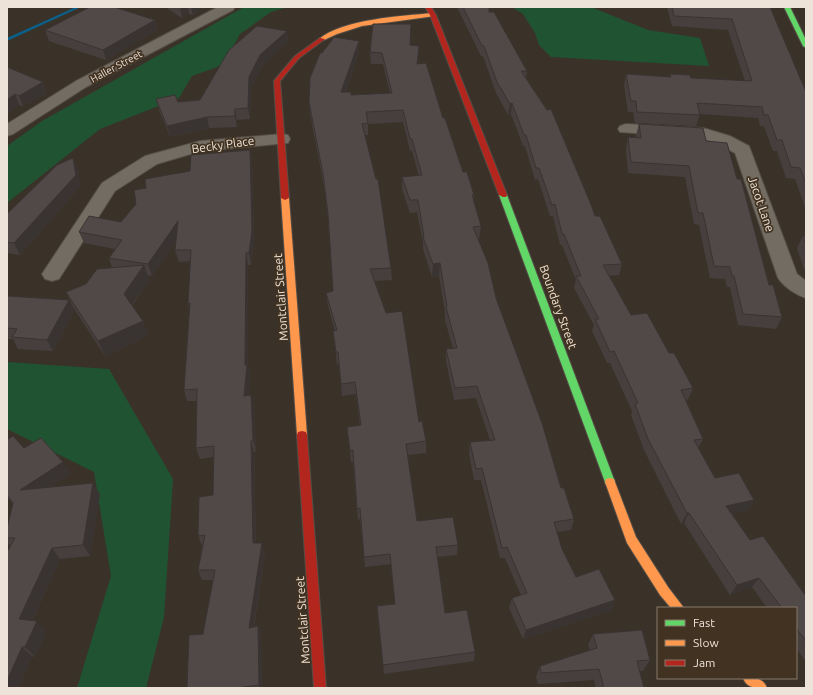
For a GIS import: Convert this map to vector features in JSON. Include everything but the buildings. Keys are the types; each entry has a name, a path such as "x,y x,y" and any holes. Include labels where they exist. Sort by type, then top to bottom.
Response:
{"street":[{"name":"Haller Street","path":"7,131 81,84 228,7"},
{"name":"Boundary Street","path":"428,7 434,15 504,198 631,539 664,591 677,607"},
{"path":"787,7 806,46"},
{"name":"Montclair Street","path":"320,688 277,81 297,57 320,40 345,28 369,23 434,15"},
{"name":"Jacot Lane","path":"626,129 703,134 724,140 743,150 788,278 806,291"},
{"name":"Becky Place","path":"52,274 108,187 151,160 200,146 282,139"},
{"path":"750,679 761,688"}],"green space":[{"path":"244,7 288,7 271,12 240,34 223,65 192,76 179,98 100,129 7,203 7,146 42,121"},
{"path":"512,7 591,7 648,30 700,38 709,66 551,57 539,45 535,33 523,14"},
{"path":"7,362 109,369 173,479 164,617 146,688 77,688 111,576 94,472 7,429"}],"waterway":[{"path":"7,40 79,7"}],"traffic: fast":[{"path":"787,7 806,46"},
{"path":"503,195 610,482"}],"traffic: slow":[{"path":"322,39 362,24 390,19 433,15"},
{"path":"285,198 302,435"},
{"path":"610,482 631,539 664,591 677,607"},
{"path":"750,679 761,688"}],"traffic: jam":[{"path":"428,7 433,15 503,195"},
{"path":"285,198 277,81 297,57 322,39"},
{"path":"302,435 320,688"}]}
